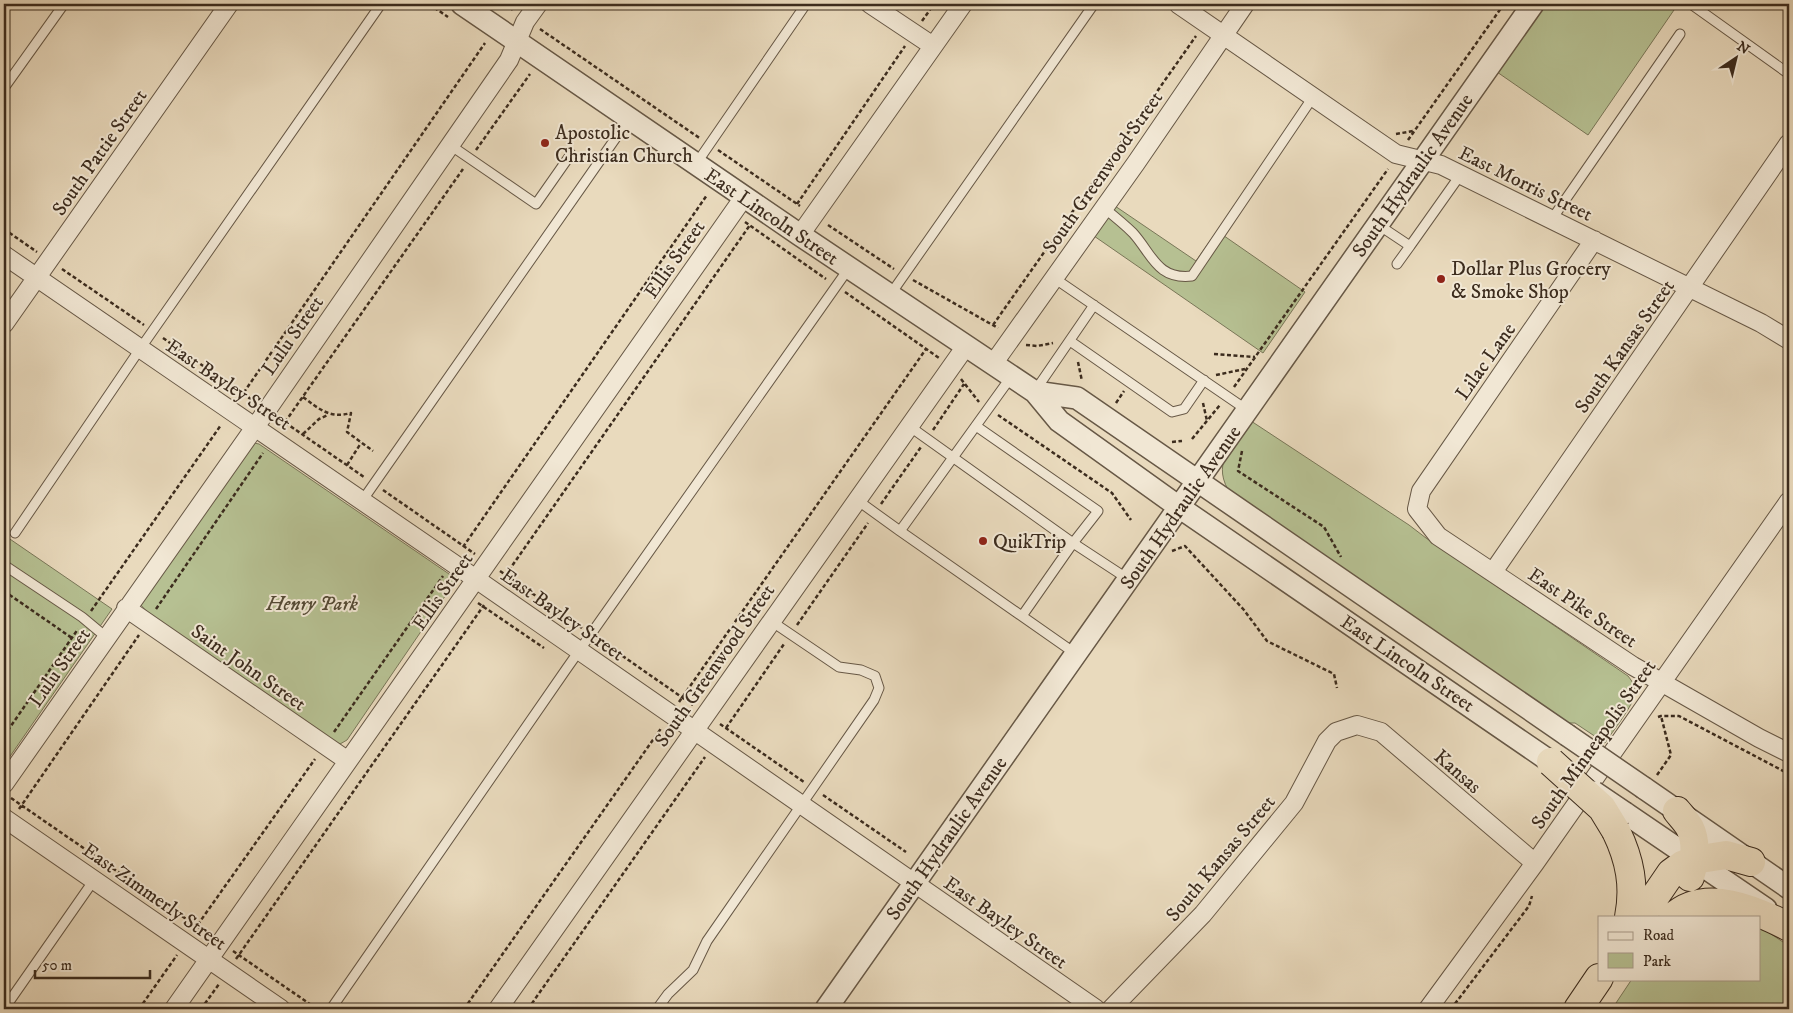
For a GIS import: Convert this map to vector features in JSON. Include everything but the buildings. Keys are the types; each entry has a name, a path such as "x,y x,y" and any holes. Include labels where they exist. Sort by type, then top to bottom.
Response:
{"highway":[{"path":"1551,762 1620,822 1632,879 1632,900 1629,916"},
{"path":"1664,916 1688,882 1694,860 1694,844 1690,828 1677,811"},
{"path":"1642,916 1671,873 1682,864 1694,860 1726,855 1752,862"},
{"path":"1674,916 1683,909 1699,903 1724,903 1772,918 1789,926"},
{"path":"1578,1009 1598,979"},
{"path":"1600,1009 1619,980"}],"street":[{"name":"South Pattie Street","path":"4,324 229,4"},
{"name":"Lulu Street","path":"7,791 106,637 267,410 450,145 513,51 527,19 538,4"},
{"path":"870,4 933,46"},
{"path":"800,235 962,4"},
{"name":"East Morris Street","path":"1178,4 1398,155 1441,165 1461,174 1788,336"},
{"name":"South Greenwood Street","path":"993,364 1245,4"},
{"name":"South Hydraulic Avenue","path":"826,1009 1532,4"},
{"name":"East Lincoln Street","path":"456,11 513,51 630,119 696,164 738,205 800,235 1012,376 1035,392 1059,421 1551,762"},
{"name":"South Kansas Street","path":"1493,572 1789,143"},
{"name":"Ellis Street","path":"174,1009 738,205"},
{"name":"Lilac Lane","path":"1417,509 1421,491 1594,240"},
{"name":"East Bayley Street","path":"4,256 231,411 250,434 362,501 671,714 689,738 709,752 801,805 1096,1009"},
{"name":"South Greenwood Street","path":"498,1009 966,346"},
{"name":"East Lincoln Street","path":"1035,392 1076,398 1566,735 1649,783 1677,811 1789,888"},
{"name":"South Minneapolis Street","path":"1428,1009 1535,864 1789,501"},
{"name":"East Pike Street","path":"1417,509 1438,536 1633,666 1759,738 1789,753"},
{"name":"Saint John Street","path":"126,608 348,761"},
{"name":"Kansas","path":"1348,728 1356,725 1381,732 1535,864"},
{"name":"South Kansas Street","path":"1111,1009 1203,914 1294,803 1327,741 1336,732 1348,728"},
{"name":"East Zimmerly Street","path":"4,818 281,1009"},
{"path":"1620,822 1694,860 1789,926"}],"lane":[{"path":"4,88 64,4"},
{"path":"15,534 152,331 381,4"},
{"path":"696,164 806,4"},
{"path":"890,295 1094,4"},
{"path":"1692,4 1789,74"},
{"path":"1552,219 1680,34"},
{"path":"1104,208 1135,235 1155,264 1180,277 1192,276 1313,97"},
{"path":"362,501 630,119"},
{"path":"450,145 536,204 571,154"},
{"path":"1397,264 1461,174"},
{"path":"1377,224 1410,246"},
{"path":"331,1009 569,665 849,268"},
{"path":"1054,278 1247,410"},
{"path":"1035,392 1094,305"},
{"path":"1070,340 1172,412 1184,409 1204,380"},
{"path":"900,531 1012,376"},
{"path":"909,426 1073,543 1129,580"},
{"path":"976,426 1098,511 1022,616"},
{"path":"857,500 1076,654"},
{"path":"4,565 85,620 106,637"},
{"path":"658,1009 668,994 693,970 707,941 874,700 879,688 875,676 861,670 839,667 771,621"},
{"path":"4,1009 94,880"}],"path":[{"path":"429,4 456,11"},
{"path":"504,4 509,5 814,216 904,275 1025,344 1037,346 1055,343 1077,358 1081,380 1088,385"},
{"path":"797,204 934,4"},
{"path":"993,325 1218,4"},
{"path":"1192,439 1255,358 1504,4"},
{"path":"4,736 485,43 478,38"},
{"path":"513,51 530,74"},
{"path":"701,191 707,195 738,205 750,225 926,349 950,369 976,400 1112,493 1131,520"},
{"path":"139,1009 464,546 707,195"},
{"path":"201,1009 750,225"},
{"path":"4,229 906,852"},
{"path":"464,1009 926,349"},
{"path":"1214,354 1255,358"},
{"path":"1215,375 1247,369"},
{"path":"528,1009 791,635 964,384"},
{"path":"1115,404 1125,389"},
{"path":"303,397 328,415"},
{"path":"1203,399 1207,421"},
{"path":"303,434 319,418 328,415 350,413 347,432 373,451"},
{"path":"250,434 263,454"},
{"path":"1169,443 1182,441"},
{"path":"347,465 362,443"},
{"path":"1238,471 1324,527 1345,564"},
{"path":"1164,553 1185,546 1244,610 1267,641 1334,674 1337,688"},
{"path":"4,591 72,638"},
{"path":"466,594 569,665"},
{"path":"1649,783 1670,755 1664,728"},
{"path":"689,738 709,752"},
{"path":"7,791 317,1009"}],"green space":[{"path":"1544,4 1665,4 1674,10 1588,135 1497,72"},
{"path":"1115,206 1196,261 1217,231 1305,292 1263,353 1094,236"},
{"path":"1251,421 1409,525 1628,676 1635,689 1634,698 1605,743 1575,723 1568,723 1232,496 1225,484 1223,465 1231,447"},
{"name":"Henry Park","path":"254,443 259,444 452,576 454,580 452,586 347,740 340,744 147,612 141,605 144,598"},
{"path":"4,535 112,609 4,765"},
{"path":"1760,927 1789,946 1789,1009 1612,1009 1631,980 1760,980"}],"place":[{"name":"Apostolic Christian Church","path":"545,143"},
{"name":"Dollar Plus Grocery & Smoke Shop","path":"1441,279"},
{"name":"QuikTrip","path":"983,541"}]}
